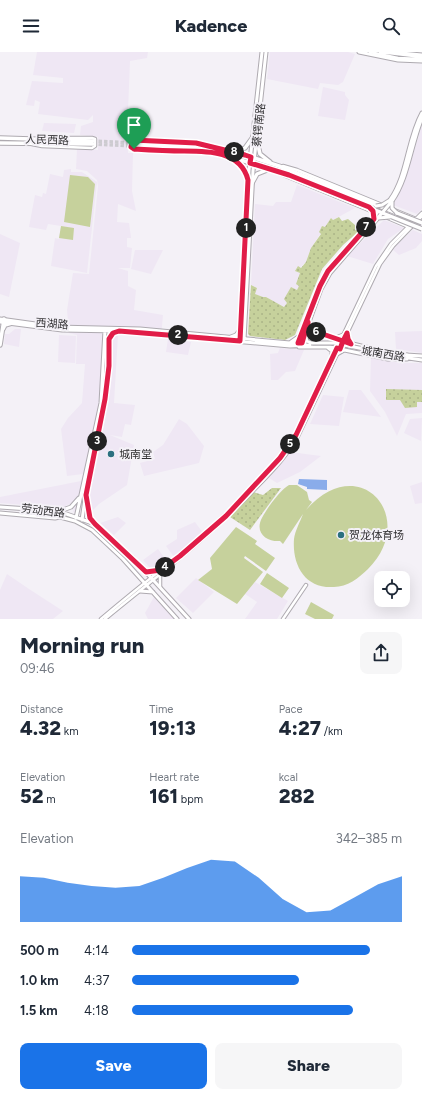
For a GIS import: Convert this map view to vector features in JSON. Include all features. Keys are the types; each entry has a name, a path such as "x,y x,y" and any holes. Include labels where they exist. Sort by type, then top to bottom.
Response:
{"main road":[{"name":"蔡锷南路","path":"242,340 244,331 254,165 253,137 262,52"},
{"name":"蔡锷南路","path":"242,340 241,328 248,180 250,163 253,158 257,141 266,52"},
{"path":"359,52 398,60 422,58"},
{"path":"391,52 422,58"},
{"path":"397,213 392,208 391,201 399,184 410,143 422,113"},
{"path":"408,357 388,359 338,348 299,345 322,287 332,269 391,201 401,184 412,143 422,118"},
{"path":"233,152 245,148 253,137"},
{"name":"人民西路","path":"0,138 93,143 0,143"},
{"path":"257,141 262,155 288,173 390,217 422,229"},
{"path":"276,166 233,152 215,148 133,144 177,147 231,157 276,172 288,173 422,223"},
{"path":"231,157 243,166 248,180"},
{"path":"252,183 257,174 269,170"},
{"path":"376,206 391,201"},
{"path":"369,207 373,211 375,219"},
{"path":"311,344 306,340 304,333 320,286 328,271 375,219 380,217 390,217"},
{"path":"0,345 2,320"},
{"name":"西湖路","path":"2,320 12,323 62,330 105,331"},
{"name":"西湖路","path":"2,320 57,327 107,327"},
{"path":"308,322 308,326 311,330 342,341 408,357"},
{"path":"2,330 5,325 12,323"},
{"path":"81,524 105,399 109,366 105,331 107,327"},
{"path":"75,521 101,403 109,331 107,327"},
{"name":"城南西路","path":"107,327 230,337 242,340 299,345"},
{"path":"230,337 236,335 241,328"},
{"path":"95,331 103,334 107,339"},
{"name":"城南西路","path":"105,331 299,345 334,343 369,351 422,360"},
{"path":"107,339 113,333 119,331"},
{"path":"244,331 248,338 254,340"},
{"path":"289,343 304,333"},
{"path":"334,338 340,338 345,334 351,344"},
{"path":"325,347 332,351 332,358"},
{"path":"337,354 347,350"},
{"name":"城南西路","path":"408,357 422,356"},
{"path":"58,511 77,502 82,493"},
{"path":"86,495 90,518 95,524"},
{"name":"劳动西路","path":"0,507 58,511 95,524 153,579 189,619"},
{"name":"劳动西路","path":"0,513 55,518 60,517 81,524 97,534 146,584 177,619"},
{"path":"146,572 161,570"},
{"path":"139,590 153,592"}],"street":[{"path":"370,52 398,58 422,58"},
{"path":"380,52 422,58"},
{"path":"29,139 42,137 92,138 95,141 94,147 92,148 29,144"},
{"path":"197,150 134,149 132,148 132,142 135,140 177,141 196,143 215,148"},
{"path":"276,166 297,170 417,219"},
{"path":"276,172 410,227"},
{"path":"411,217 421,215"},
{"path":"345,334 382,260 421,215"},
{"path":"400,223 403,226 404,231"},
{"path":"153,579 161,570 226,516 280,458 296,435 332,358 342,341 376,266 385,252 404,231 410,227"},
{"path":"106,619 146,584 160,576 228,517 282,460 298,436 337,354 338,348"},
{"path":"101,619 139,590 140,582 138,576"},
{"path":"160,576 160,587"},
{"path":"283,619 306,585"}],"shaded area":[{"path":"37,52 148,52 147,58 130,61 127,135 128,153 133,153 132,191 136,211 118,204 117,222 129,223 131,238 127,238 127,247 132,248 130,268 118,268 128,271 128,286 136,290 134,310 163,315 161,338 118,335 114,403 135,405 131,425 125,424 122,437 110,435 134,445 127,485 99,504 88,515 73,512 76,501 61,508 0,503 0,497 81,481 83,474 67,476 61,429 68,418 82,403 85,364 76,364 77,335 69,333 67,310 73,273 89,274 98,186 97,180 87,171 76,169 77,149 98,150 98,137 80,135 81,126 93,122 93,115 88,120 38,114 40,102 35,100 34,106 26,105 32,81 63,83 63,78 33,75"},
{"path":"270,52 348,52 355,54 343,82 338,85 320,83 318,89 267,79"},
{"path":"323,87 345,92 345,95 349,100 345,120 318,116"},
{"path":"44,123 76,124 74,133 42,131"},
{"path":"422,125 422,209 417,214 393,205 405,180"},
{"path":"71,169 71,172 82,172 97,182 87,273 51,266 55,238 59,239 61,226 48,224 46,230 29,227 35,195 42,197 43,193 46,194 50,174 63,177 64,170"},
{"path":"297,185 355,208 333,220 331,218 311,248 306,262 296,271 300,273 299,286 297,291 291,287 288,302 284,307 266,297 254,294 257,288 251,285 255,204 273,206 276,202 291,202"},
{"path":"384,220 404,228 388,239 373,264 347,256"},
{"path":"413,230 422,234 422,241 416,248 399,255 392,249"},
{"path":"0,234 20,243 9,297 0,294"},
{"path":"135,250 163,250 151,274 131,269"},
{"path":"15,329 21,329 19,347 4,344 5,334 9,334"},
{"path":"422,331 422,353 396,349 395,332"},
{"path":"59,335 76,336 75,363 58,362"},
{"path":"168,339 191,342 188,355 166,352"},
{"path":"280,348 304,350 295,371 286,372 278,380 271,380 270,354 278,353"},
{"path":"371,357 400,363 422,363 422,413 406,414 397,436 385,412 370,391"},
{"path":"349,390 361,390 381,417 343,412"},
{"path":"323,395 344,397 339,426 310,424"},
{"path":"422,418 421,441 404,433 410,419"},
{"path":"179,419 187,424 204,446 199,463 144,476 140,463 155,459 153,452 163,445"},
{"path":"290,452 321,456 300,472 277,483 269,478"},
{"path":"422,482 422,503 415,504 410,486"},
{"path":"118,517 126,523 114,535 100,523"},
{"path":"195,522 203,533 174,557 166,546 177,539 177,530"},
{"path":"158,549 167,561 152,570 143,560"},
{"path":"7,574 63,611 53,619 0,619 0,590"},
{"path":"196,578 214,592 193,613 176,598"},
{"path":"255,582 288,601 277,619 245,619 257,602 245,594"},
{"path":"154,597 176,619 148,619 145,613"}],"green space":[{"path":"70,175 88,177 95,184 90,227 64,222"},
{"path":"339,217 342,221 348,219 355,225 355,230 359,231 343,245 322,269 295,335 285,340 250,336 248,334 251,285 257,288 255,294 266,297 284,307 287,303 284,299 291,287 297,290 299,286 296,284 300,273 295,271 298,266 301,268 306,262 311,248 321,234 319,232 322,226 325,227 331,218 333,220"},
{"path":"61,226 74,228 73,240 59,238"},
{"path":"386,389 422,390 422,402 417,402 417,407 405,408 400,400 386,400"},
{"name":"贺龙体育场","path":"289,485 297,485 307,492 309,500 312,502 306,510 326,493 346,486 363,488 376,498 385,512 387,530 382,549 368,569 357,579 339,587 324,587 308,580 302,574 295,558 294,539 303,514 283,544 280,541 268,539 262,534 260,531 261,519 277,496"},
{"path":"272,488 281,488 250,530 230,517 253,492 263,495"},
{"path":"236,527 257,541 255,544 275,558 266,571 245,556 244,558 263,572 237,604 198,580 212,569 210,558"},
{"path":"267,573 289,588 282,598 260,584"},
{"path":"311,602 334,615 332,619 315,619 305,614"}],"water":[{"path":"299,479 327,480 327,490 307,489 307,487 298,484"}],"tunnel":[{"path":"93,141 133,143"},
{"path":"93,144 133,146"}],"place":[{"name":"城南堂","path":"111,454"},
{"name":"贺龙体育场","path":"341,535"}],"route":[{"path":"134,149 131,147 133,140 177,141 196,143 245,155 251,157 250,163 289,175 326,189 369,207 374,214 374,219 336,261 322,281 298,343 302,343 308,322 308,326 311,330 343,341 347,333 348,341 351,344 343,341 340,349 337,348 296,435 267,474 226,516 173,562 161,570 154,572 146,572 132,557 95,524 90,518 86,503 88,478 99,435 105,399 109,366 109,339 110,335 115,331 119,331 240,341 244,291 248,180 243,166 231,157 197,150 184,151 134,149"}]}
